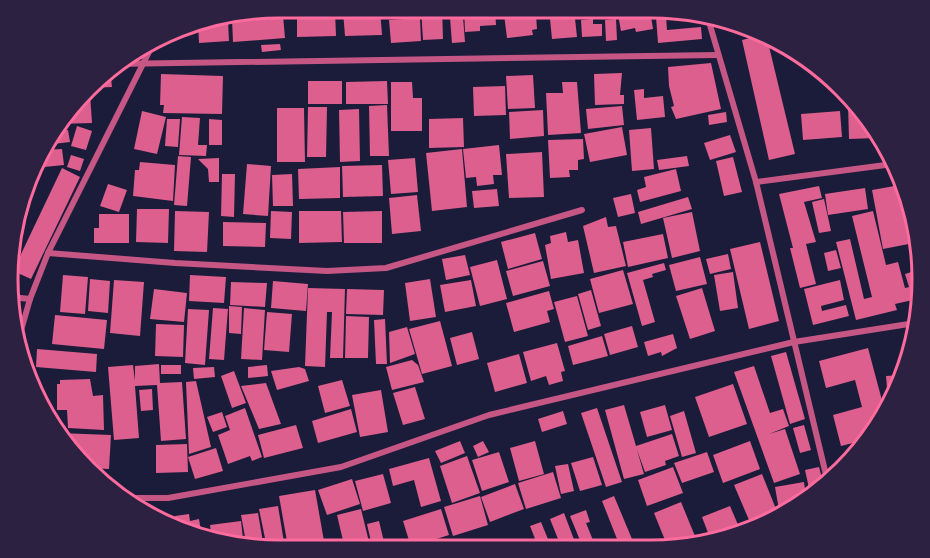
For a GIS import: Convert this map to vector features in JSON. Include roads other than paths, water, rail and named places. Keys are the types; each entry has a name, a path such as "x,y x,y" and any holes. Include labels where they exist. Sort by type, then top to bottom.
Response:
{"street":[{"path":"709,25 756,182 826,473"},
{"path":"22,326 30,298 48,253 148,53"},
{"path":"133,63 717,55"},
{"path":"756,182 885,165"},
{"path":"48,253 303,270 386,268 582,210"},
{"path":"19,297 30,298"},
{"path":"137,498 168,498 341,467 489,415 794,342 908,324"}]}
